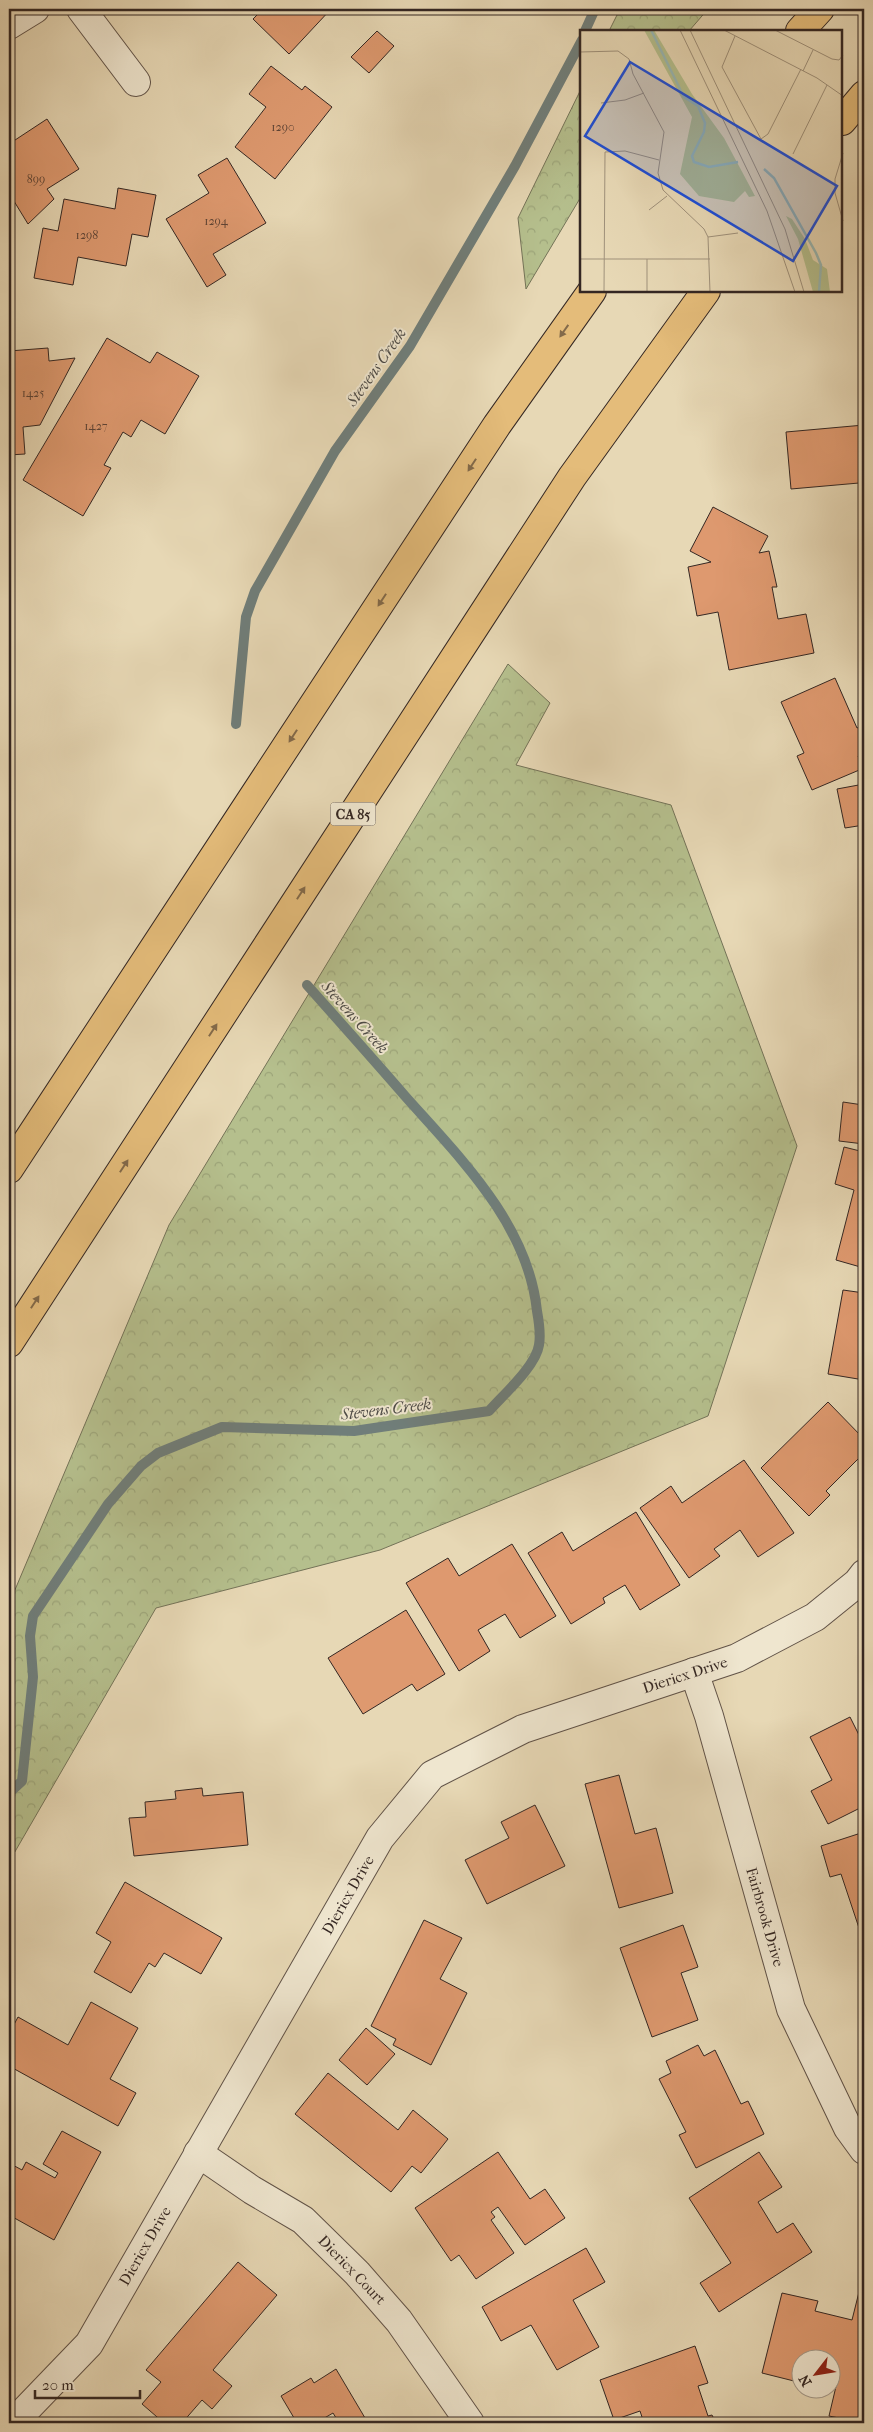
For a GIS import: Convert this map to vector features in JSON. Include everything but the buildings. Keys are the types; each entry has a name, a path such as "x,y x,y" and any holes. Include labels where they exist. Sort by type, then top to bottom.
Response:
{"highway":[{"path":"801,30 820,9"},
{"path":"843,120 864,95"},
{"path":"9,1169 497,425 591,292"},
{"name":"CA 85","path":"9,1343 572,477 705,292"}],"street":[{"path":"9,24 35,9"},
{"path":"81,9 136,82"},
{"name":"Diericx Drive","path":"13,2423 89,2344 380,1838 432,1775 523,1729 737,1658 814,1617 857,1583 864,1574"},
{"name":"Fairbrook Drive","path":"694,1672 709,1716 791,2010 848,2128 864,2150"},
{"name":"Diericx Court","path":"198,2152 252,2190 303,2220 357,2273 399,2321 470,2423"}],"green space":[{"path":"620,9 708,9 690,30 610,30"},
{"path":"580,91 580,198 526,289 518,218"},
{"path":"508,664 550,703 516,765 671,805 797,1146 708,1416 380,1550 156,1608 9,1862 9,1604 169,1225"}],"waterway":[{"name":"Stevens Creek","path":"585,30 595,9"},
{"name":"Stevens Creek","path":"236,724 246,617 255,591 335,451 410,346 515,166 580,44"},
{"name":"Stevens Creek","path":"9,1793 22,1781 33,1677 30,1636 33,1616 108,1504 141,1466 158,1453 222,1427 354,1431 489,1411 526,1371 537,1353 540,1341 540,1328 531,1279 520,1249 506,1221 469,1168 307,985"}]}
